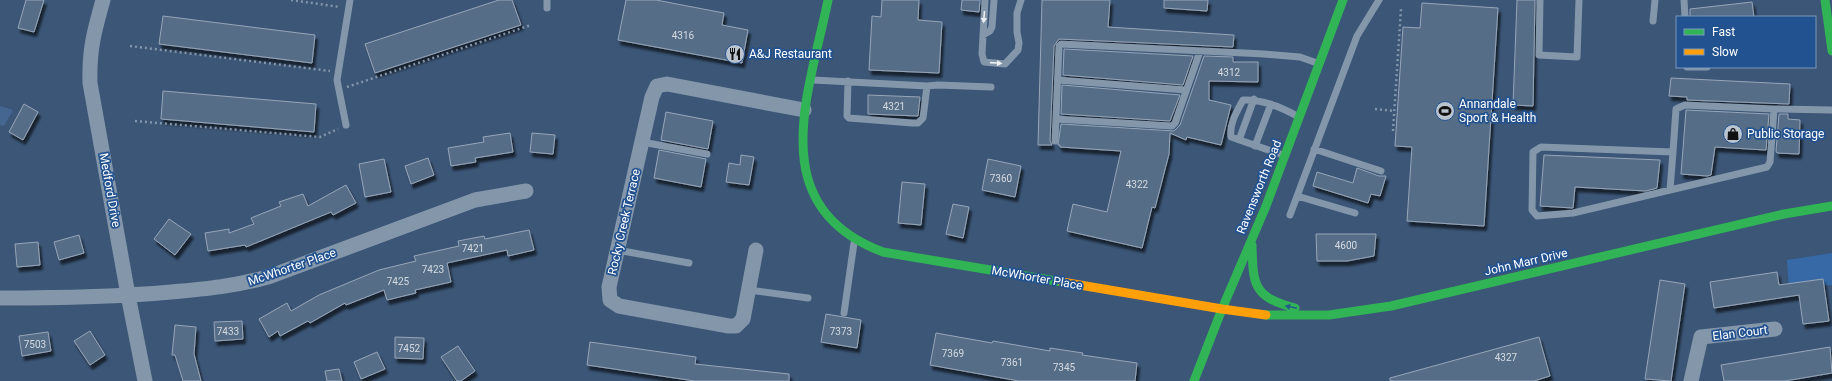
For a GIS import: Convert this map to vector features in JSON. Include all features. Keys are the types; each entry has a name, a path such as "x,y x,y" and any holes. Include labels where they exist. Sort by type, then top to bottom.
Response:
{"street":[{"name":"Medford Drive","path":"103,0 91,42 89,62 90,83 145,381"},
{"name":"McWhorter Place","path":"828,0 804,110 802,143 807,173 813,193 832,223 864,246 883,252 1222,309"},
{"name":"Ravensworth Road","path":"1194,381 1285,156 1343,0"},
{"path":"1825,0 1832,51"},
{"name":"Rocky Creek Terrace","path":"756,250 743,319 736,326 619,306 610,300 608,292 653,92 660,84 667,84 804,110"},
{"name":"McWhorter Place","path":"0,298 128,295 226,287 247,283 278,274 475,200 526,192"},
{"name":"John Marr Drive","path":"1222,309 1291,316 1329,315 1391,306 1784,214 1832,206"},
{"path":"1252,239 1254,279 1258,289 1265,298 1279,305 1329,315"},
{"name":"Elan Court","path":"1691,381 1701,337 1775,329"}],"lane":[{"path":"346,125 337,80 350,0"},
{"path":"986,0 982,54 984,62 1005,64 1018,50 1019,43 1016,13 1021,0"},
{"path":"983,35 990,31 992,27 994,0"},
{"path":"1290,215 1357,36 1379,0"},
{"path":"1540,0 1538,55 1577,57 1580,0"},
{"path":"1653,21 1655,0"},
{"path":"1684,0 1685,16"},
{"path":"1055,141 1059,46 1062,44 1300,57 1320,63"},
{"path":"1056,119 1172,126 1175,123 1200,51"},
{"path":"811,80 927,86 991,87"},
{"path":"1058,80 1186,90"},
{"path":"848,81 847,116 849,118 904,123 918,123 924,118 927,86"},
{"path":"1285,156 1231,137 1230,131 1236,111 1243,100 1254,99 1281,107 1299,117"},
{"path":"1239,140 1254,99"},
{"path":"1255,146 1271,104"},
{"path":"1670,190 1676,109 1685,105 1832,110"},
{"path":"1673,152 1541,147 1533,152 1532,210 1537,216 1573,213 1767,167 1770,162 1774,109"},
{"path":"642,142 707,154"},
{"path":"1314,149 1382,171"},
{"path":"1297,196 1355,213"},
{"path":"844,313 854,240"},
{"path":"617,250 689,263"},
{"path":"749,290 808,298"}],"path":[{"path":"291,0 349,8"},
{"path":"1393,131 1397,105 1401,9"},
{"path":"339,90 531,25"},
{"path":"130,46 338,72"},
{"path":"1375,110 1395,111"},
{"path":"135,122 320,137 346,125"}],"shaded area":[{"path":"0,106 13,110 4,126 0,125"},
{"path":"1832,253 1832,285 1789,289 1787,260"}],"building":[{"path":"26,0 44,0 34,32 18,28"},
{"path":"499,0 512,0 521,25 375,73 365,44"},
{"path":"626,0 656,0 724,13 722,25 748,30 742,63 618,40"},
{"path":"882,0 919,0 918,20 942,22 939,73 869,70 872,16 881,17"},
{"path":"962,0 980,0 979,12 961,10"},
{"path":"1042,0 1110,0 1108,27 1234,35 1233,47 1059,39 1054,46 1050,141 1052,145 1038,145"},
{"path":"1164,0 1208,0 1207,11 1164,8"},
{"path":"1517,0 1535,0 1533,106 1513,105"},
{"path":"1752,2 1754,16 1690,16 1690,9"},
{"name":"Annandale Sport & Health","path":"1422,3 1498,8 1484,226 1407,221 1412,147 1395,146 1403,27 1420,28"},
{"path":"163,16 315,35 312,63 159,44"},
{"path":"1064,49 1193,56 1183,85 1063,75"},
{"path":"1204,56 1233,57 1233,62 1258,62 1258,82 1209,81 1209,100 1231,105 1221,145 1187,137 1186,140 1170,133 1169,154 1155,208 1152,207 1142,248 1067,231 1073,204 1107,212 1121,151 1060,147 1060,145 1058,145 1061,124 1174,131 1180,125"},
{"path":"1671,78 1790,84 1789,104 1687,100 1687,97 1669,96"},
{"path":"1062,85 1180,95 1170,121 1061,114"},
{"path":"163,91 316,104 314,132 161,119"},
{"path":"868,95 920,97 918,116 868,114"},
{"path":"24,104 38,112 23,140 9,132"},
{"path":"1686,110 1769,114 1766,150 1715,147 1711,175 1681,174"},
{"path":"666,112 713,121 708,149 661,140"},
{"path":"1779,114 1788,114 1788,119 1800,120 1799,154 1777,153 1776,151"},
{"path":"510,133 513,152 475,158 476,162 451,166 448,148 484,142 483,137"},
{"path":"532,133 555,135 553,154 530,152"},
{"path":"659,150 706,159 701,187 654,178"},
{"path":"741,155 754,157 749,185 726,182 729,163 740,165"},
{"path":"1544,155 1660,160 1657,188 1646,191 1575,187 1573,208 1540,206"},
{"path":"428,158 434,175 411,184 405,166"},
{"path":"384,159 391,192 365,197 359,164"},
{"path":"988,159 1021,166 1015,197 982,190"},
{"path":"1357,168 1379,176 1386,176 1380,196 1371,194 1368,203 1313,186 1317,172 1353,183"},
{"path":"902,182 925,184 921,225 898,223"},
{"path":"346,185 356,203 333,215 331,212 246,247 245,245 208,251 205,233 229,229 229,233 254,224 251,218 281,206 279,202 303,194 308,206"},
{"path":"953,204 969,207 963,238 946,234"},
{"path":"169,219 191,234 175,255 154,239"},
{"path":"529,230 534,250 508,256 507,250 447,263 451,282 415,290 416,293 387,300 384,290 346,305 345,303 310,323 308,321 280,336 278,331 269,337 259,319 287,303 291,311 319,295 379,270 416,261 414,256 459,246 458,241 484,236 485,239"},
{"path":"1316,234 1376,234 1374,256 1347,261 1317,261"},
{"path":"79,235 84,253 59,260 54,242"},
{"path":"38,242 40,265 17,267 15,244"},
{"path":"1777,272 1779,285 1823,279 1829,321 1803,324 1799,295 1714,308 1710,282"},
{"path":"1660,280 1685,284 1671,381 1645,379"},
{"path":"826,314 861,320 857,348 821,342"},
{"path":"242,321 243,339 215,341 214,322"},
{"path":"175,325 196,327 194,354 201,381 183,381 175,355 172,355"},
{"path":"90,331 105,355 90,365 74,341"},
{"path":"48,332 51,351 22,356 19,336"},
{"path":"936,333 1050,351 1050,348 1083,353 1082,355 1137,363 1135,381 1019,381 930,365"},
{"path":"395,337 424,338 423,359 395,358"},
{"path":"1539,337 1550,376 1534,381 1390,381 1390,378"},
{"path":"590,342 696,357 695,364 789,374 789,381 695,381 587,365"},
{"path":"458,346 475,371 461,381 457,381 441,357"},
{"path":"1830,347 1832,373 1785,381 1724,381 1721,365"},
{"path":"377,352 385,369 361,379 354,362"},
{"path":"339,369 342,381 327,381 325,371"}],"traffic: fast":[{"path":"828,0 805,109 803,144 807,177 821,206 845,232 883,252 1062,282"},
{"path":"1194,381 1222,309 1266,206 1343,0"},
{"path":"1825,0 1832,51"},
{"path":"1266,315 1329,315 1391,306 1784,214 1832,206"},
{"path":"1252,245 1253,270 1258,287 1263,294 1271,299 1295,308"}],"traffic: slow":[{"path":"1062,282 1266,315"}],"place":[{"name":"A&J Restaurant","path":"735,54"},
{"name":"Annandale Sport & Health","path":"1445,111"},
{"name":"Public Storage","path":"1733,134"}]}
